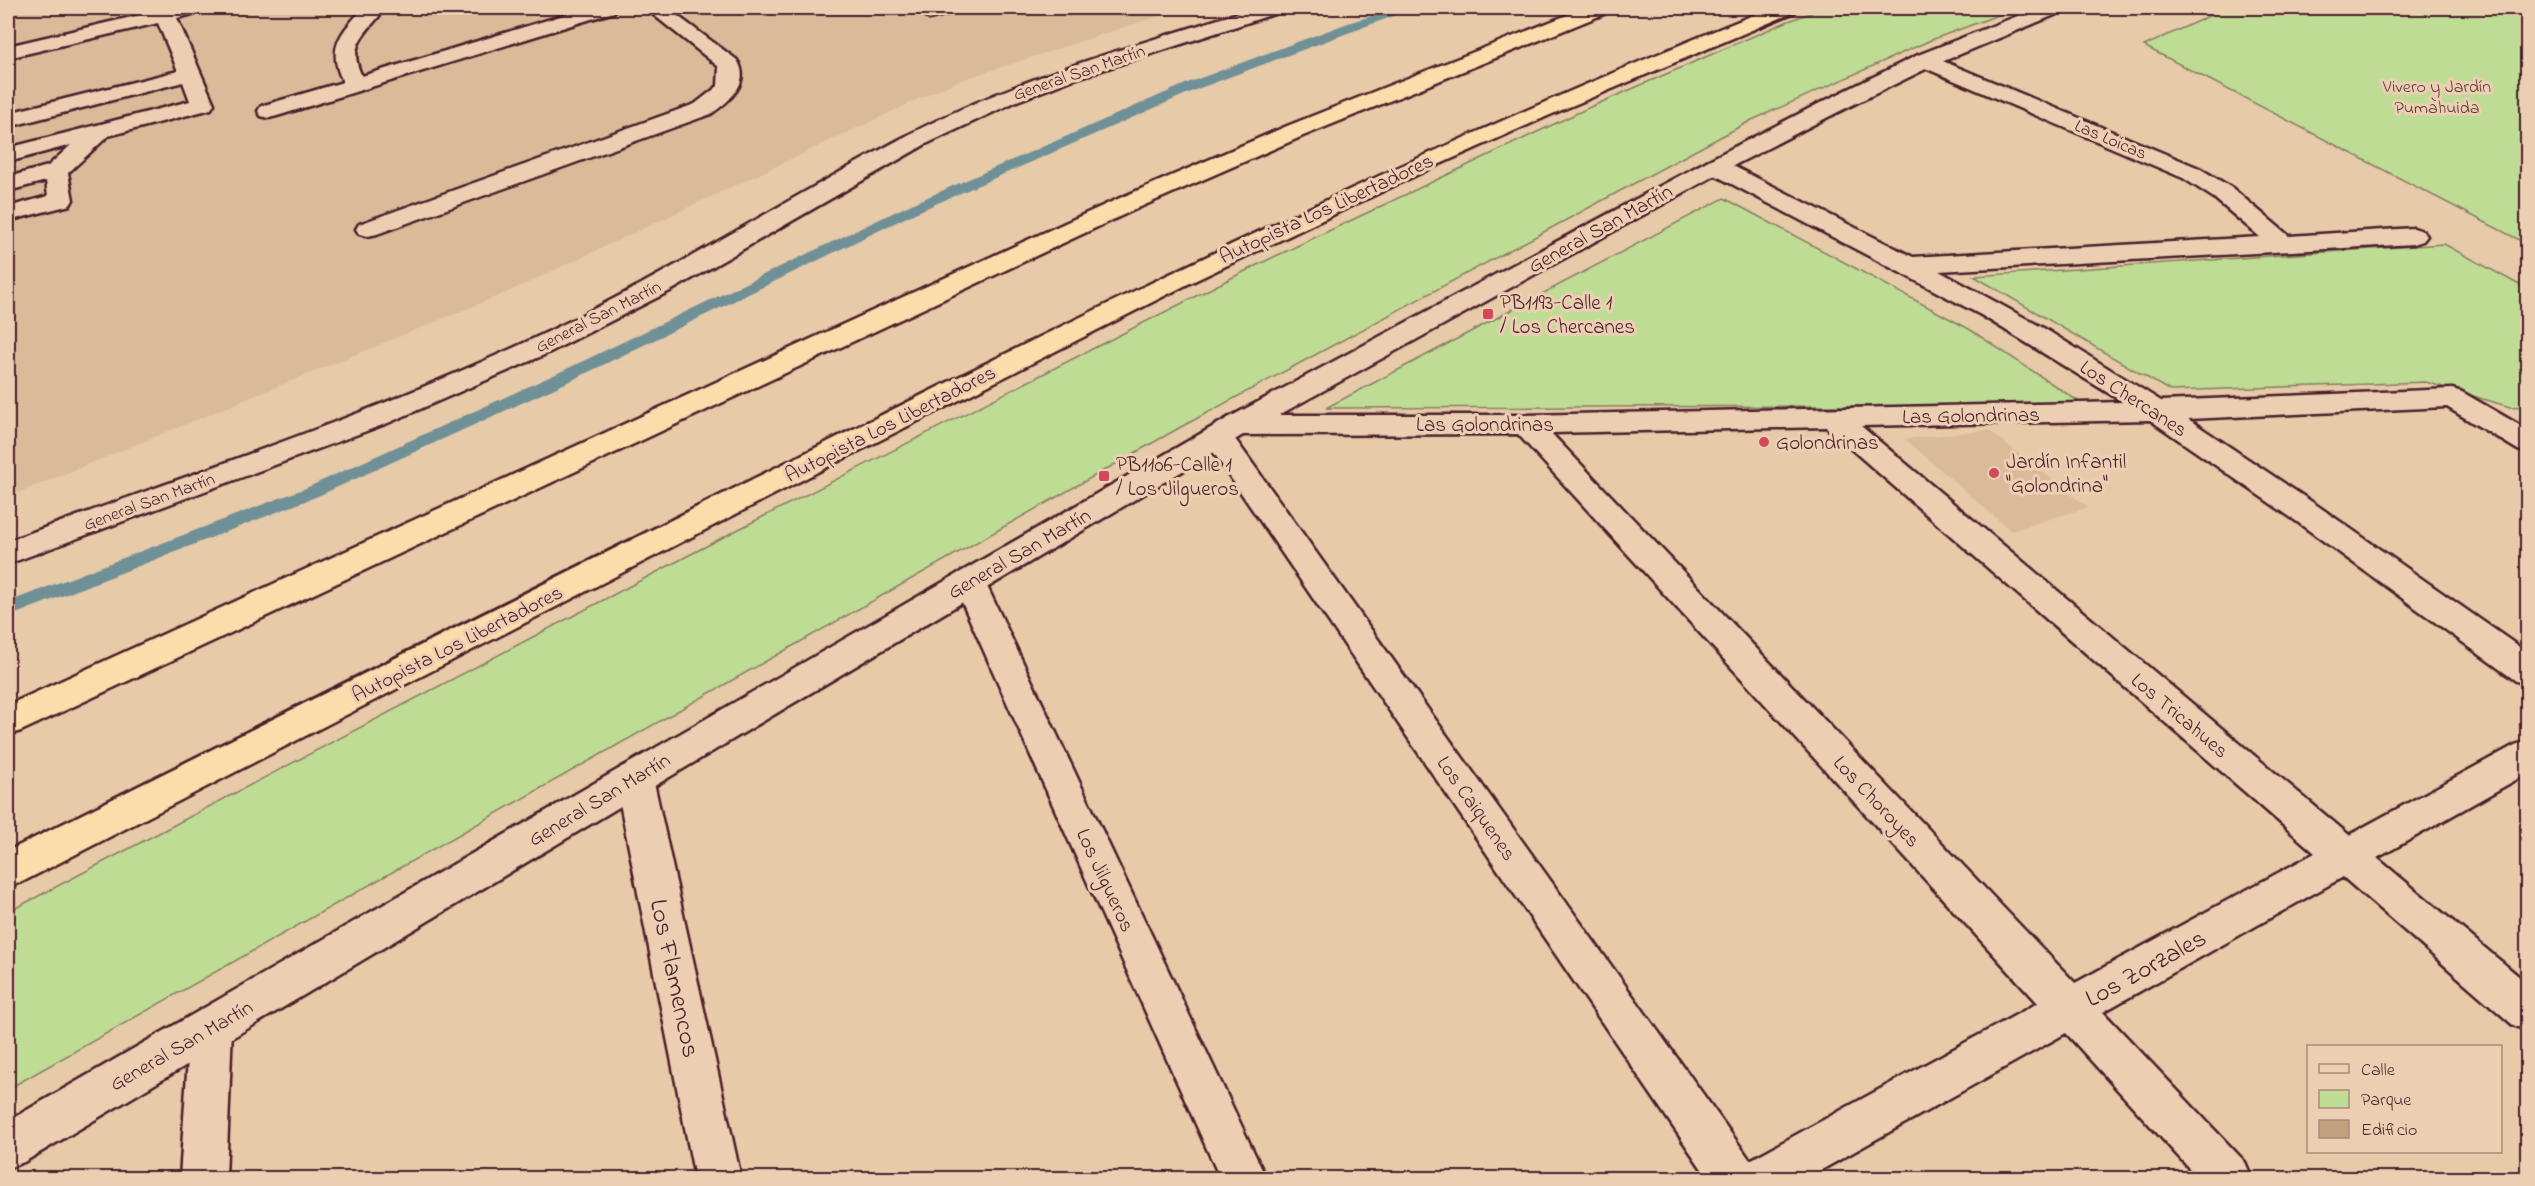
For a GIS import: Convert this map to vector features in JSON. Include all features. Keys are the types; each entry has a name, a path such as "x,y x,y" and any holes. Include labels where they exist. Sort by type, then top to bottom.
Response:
{"highway":[{"path":"8,721 932,292 1129,203 1295,131 1602,8"},
{"name":"Autopista Los Libertadores","path":"8,870 1153,290 1441,154 1648,64 1788,8"}],"street":[{"path":"8,52 194,8"},
{"path":"355,84 349,73 344,52 348,38 375,8"},
{"path":"269,111 607,8"},
{"path":"368,229 703,109 718,99 729,88 732,73 729,65 656,8"},
{"name":"General San Martín","path":"8,553 378,416 534,349 663,284 918,139 1009,96 1066,74 1273,8"},
{"name":"General San Martín","path":"8,1146 1228,431 1715,166 1926,60 2055,8"},
{"path":"8,155 203,104 165,15"},
{"name":"Las Loicas","path":"1926,60 2204,180 2282,243"},
{"path":"8,120 190,74"},
{"path":"8,184 56,171 103,130"},
{"name":"Los Chercanes","path":"1715,166 1908,265 2004,317 2080,362 2229,459 2528,672"},
{"path":"8,214 61,200 56,171"},
{"path":"1908,265 2414,236"},
{"name":"Las Golondrinas","path":"1228,431 2154,411 2452,398 2528,443"},
{"name":"Los Tricahues","path":"1833,418 2528,1011"},
{"name":"Los Choroyes","path":"1526,424 2229,1179"},
{"name":"Los Caiquenes","path":"1228,431 1735,1179"},
{"name":"Los Jilgueros","path":"969,582 1244,1179"},
{"name":"Los Zorzales","path":"1763,1179 2528,755"},
{"name":"Los Flamencos","path":"634,778 718,1179"},
{"path":"203,1179 211,1028"}],"shaded area":[{"path":"8,8 1184,8 955,82 508,292 8,497"},
{"name":"Jardín Infantil \"Golondrina\"","path":"1988,430 2088,507 2011,531 1905,439"}],"green space":[{"path":"1824,8 2017,8 1931,40 1752,120 1179,428 8,1089 8,912 737,530 1255,266 1588,108 1786,22"},
{"name":"Vivero y Jardín Pumahuida","path":"2226,8 2527,8 2527,244 2144,46"},
{"path":"1724,198 1969,329 2084,405 1326,408"},
{"path":"2444,244 2527,289 2527,406 2510,407 2426,382 2170,391 1974,276"}],"building":[{"path":"911,8 976,8 929,21"}],"waterway":[{"path":"8,610 312,492 564,377 910,210 1195,85 1355,25 1409,8"}],"place":[{"name":"PB1193-Calle 1 / Los Chercanes","path":"1488,314"},
{"name":"Golondrinas","path":"1764,442"},
{"name":"Jardín Infantil \"Golondrina\"","path":"1994,473"},
{"name":"PB1106-Calle 1 / Los Jilgueros","path":"1104,476"}]}
